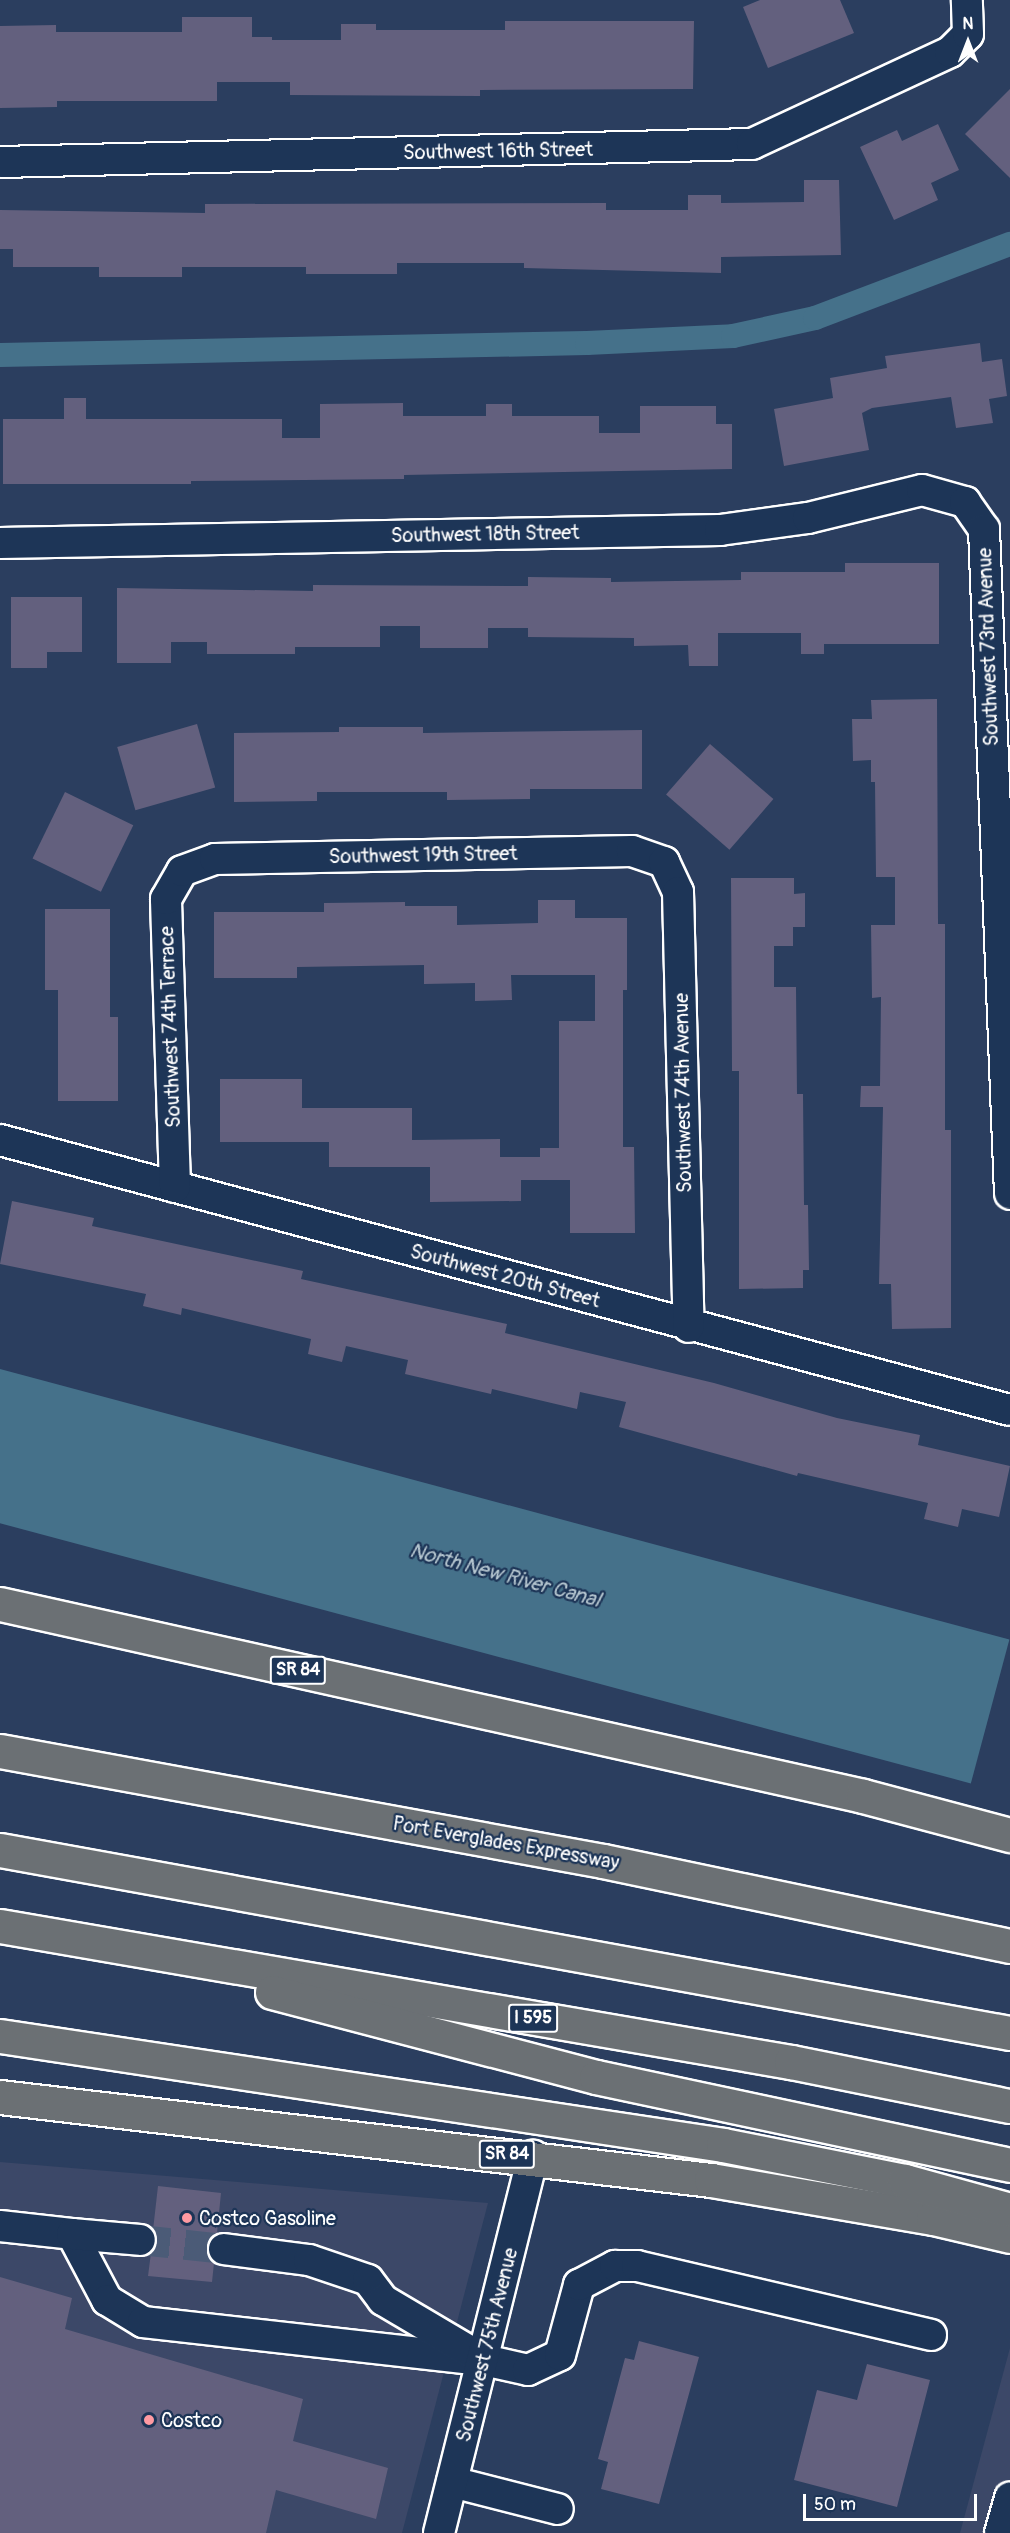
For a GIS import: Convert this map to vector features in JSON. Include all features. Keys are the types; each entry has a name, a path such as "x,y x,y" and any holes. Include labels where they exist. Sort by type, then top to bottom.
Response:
{"main road":[{"name":"SR 84","path":"0,1604 851,1793 1010,1835"},
{"name":"Port Everglades Expressway","path":"0,1751 603,1861 1010,1946"},
{"path":"0,1850 1010,2033"},
{"name":"I 595","path":"0,1926 791,2062 1010,2106"},
{"path":"56,1935 596,2077 1010,2165"},
{"path":"0,2036 723,2145 905,2181 1010,2210"},
{"name":"SR 84","path":"0,2097 533,2156 801,2194 933,2218 1010,2236"}],"street":[{"name":"Southwest 16th Street","path":"0,162 752,144 950,52 968,34 967,0"},
{"name":"Southwest 18th Street","path":"0,543 720,530 808,518 922,490 965,502"},
{"name":"Southwest 73rd Avenue","path":"965,502 984,529 1010,1193"},
{"name":"Southwest 19th Street","path":"182,871 215,859 227,858 632,851 664,862"},
{"name":"Southwest 74th Avenue","path":"664,862 678,892 689,1326"},
{"name":"Southwest 74th Terrace","path":"175,1187 166,900 182,871"},
{"name":"Southwest 20th Street","path":"0,1140 1010,1410"},
{"name":"Southwest 75th Avenue","path":"439,2533 484,2360 533,2156"},
{"path":"0,2226 140,2240"},
{"path":"72,2234 107,2300 142,2322 484,2360 528,2370 560,2355 579,2285 615,2266 637,2266 931,2335"},
{"path":"224,2249 309,2260 368,2280 383,2300 484,2360"},
{"path":"452,2482 558,2509"},
{"path":"1000,2533 1010,2497"}],"shaded area":[{"path":"0,2162 488,2203 402,2533 0,2533"},
{"path":"1010,2348 1010,2533 960,2533"}],"water":[{"name":"North New River Canal","path":"0,1369 1009,1639 971,1783 0,1523"}],"building":[{"path":"760,0 840,0 854,33 768,68 743,7"},
{"path":"182,17 252,17 252,37 272,37 272,40 341,40 341,24 376,24 376,30 505,30 505,21 694,21 693,89 480,90 480,96 290,95 290,82 217,82 217,101 57,101 57,107 0,108 0,26 56,25 56,32 182,32"},
{"path":"1010,89 1010,178 965,134"},
{"path":"938,124 959,170 931,183 938,200 894,220 860,147 897,130 902,141"},
{"path":"804,180 839,180 841,255 721,257 721,273 524,268 524,263 397,263 397,274 306,274 306,267 182,267 182,277 99,277 99,267 13,267 13,249 0,249 0,210 205,213 205,204 606,203 606,210 688,210 688,195 721,195 721,203 804,202"},
{"path":"980,343 982,362 1002,359 1007,396 989,399 993,423 956,428 951,397 872,408 862,413 869,450 784,466 774,409 833,398 830,378 887,368 885,356"},
{"path":"64,398 86,398 86,419 282,419 282,438 320,438 320,404 403,403 403,416 486,416 486,404 512,404 512,416 599,416 599,433 640,433 640,406 716,406 716,424 732,424 732,469 404,475 404,479 191,481 191,484 3,484 3,419 64,419"},
{"path":"845,563 939,563 939,644 824,644 824,654 801,654 801,633 718,633 718,666 689,666 688,645 634,646 634,638 528,637 528,628 488,628 488,648 420,648 420,626 380,626 380,647 295,647 295,654 207,654 207,642 171,642 171,663 117,663 117,588 313,591 313,585 528,586 528,577 611,578 611,582 741,580 741,572 845,572"},
{"path":"11,597 82,597 82,652 47,652 47,668 11,668"},
{"path":"937,699 938,924 945,924 945,1130 951,1130 951,1328 892,1329 891,1284 879,1284 883,1107 860,1107 861,1086 880,1086 881,997 872,998 871,925 895,925 895,877 876,877 875,782 871,782 871,760 853,761 852,719 872,719 871,700"},
{"path":"197,724 215,787 135,810 117,747"},
{"path":"339,727 423,727 423,733 642,730 642,789 530,789 530,799 447,800 447,792 317,792 317,801 234,802 234,733 339,732"},
{"path":"710,744 773,799 729,850 666,795"},
{"path":"65,792 133,825 101,892 33,859"},
{"path":"731,878 794,878 794,894 805,893 805,927 793,927 793,946 774,946 774,987 796,987 797,1094 803,1094 804,1205 808,1205 809,1270 803,1270 803,1288 739,1289 739,1071 732,1071"},
{"path":"538,900 575,900 575,918 627,918 627,990 623,990 623,1147 634,1147 635,1233 570,1233 570,1180 521,1180 521,1201 430,1202 430,1167 329,1167 329,1142 220,1142 220,1079 302,1079 302,1108 412,1108 412,1140 500,1139 500,1157 540,1157 540,1148 559,1148 559,1021 595,1021 595,975 511,975 512,1000 475,1001 475,983 424,984 424,965 297,967 297,978 214,978 214,912 324,912 324,903 405,902 405,906 457,906 457,925 538,923"},
{"path":"45,909 110,909 110,1017 118,1017 118,1101 58,1101 58,990 45,990"},
{"path":"12,1201 94,1218 92,1226 303,1271 301,1279 507,1324 505,1333 714,1383 837,1418 920,1435 918,1445 1010,1466 999,1517 962,1509 958,1527 924,1519 928,1503 798,1473 797,1476 619,1427 626,1402 580,1392 577,1409 492,1389 491,1394 405,1374 408,1360 346,1346 342,1362 308,1354 311,1339 182,1308 181,1315 143,1306 146,1294 0,1264"},
{"name":"Costco Gasoline","path":"158,2186 221,2193 217,2233 207,2247 214,2263 212,2282 148,2276 151,2253 157,2242 153,2230"},
{"name":"Costco","path":"0,2277 72,2298 65,2329 303,2399 293,2441 388,2468 376,2519 276,2490 266,2533 0,2533"},
{"path":"639,2341 699,2357 659,2504 601,2489 608,2462 598,2459 625,2358 634,2360"},
{"path":"867,2364 930,2380 897,2507 794,2480 817,2390 857,2400"}],"waterway":[{"path":"0,355 587,343 733,336 815,318 1010,244"}],"tunnel":[{"path":"140,2240 224,2249"}],"place":[{"name":"Costco Gasoline","path":"187,2218"},
{"name":"Costco","path":"149,2420"}]}
